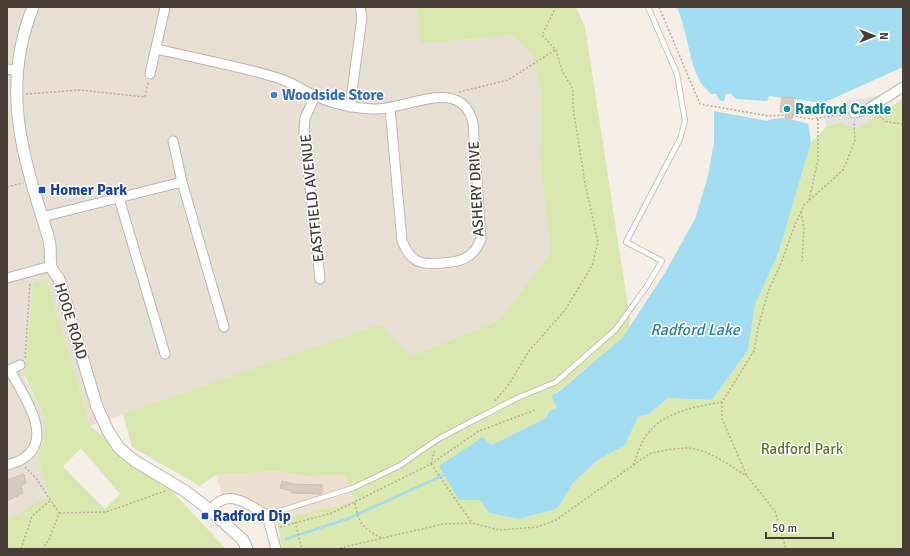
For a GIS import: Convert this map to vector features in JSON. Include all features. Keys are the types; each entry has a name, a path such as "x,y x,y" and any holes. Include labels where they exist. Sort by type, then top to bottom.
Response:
{"street":[{"name":"HOOE ROAD","path":"33,7 12,70 16,94 20,140 30,181 52,249 51,266 59,279 98,407 108,432 119,448 135,461 177,487 210,510 243,540 247,549"},
{"path":"150,74 157,49 165,7"},
{"path":"350,107 362,17 360,7"},
{"path":"157,49 282,80 333,103 350,107 374,109 390,108"},
{"path":"854,113 868,108 903,86"},
{"name":"EASTFIELD AVENUE","path":"315,96 305,118 304,132 320,278"},
{"name":"ASHERY DRIVE","path":"448,96 465,105 470,112 481,238 477,249 469,257 457,262 426,264 415,260 406,251 402,241 390,108 448,96"},
{"path":"172,141 182,182 224,327"},
{"path":"42,217 182,182"},
{"path":"119,198 165,354"},
{"path":"7,278 51,266"},
{"path":"7,466 20,460 32,451 38,428 32,412 8,371 20,365"},
{"path":"210,510 223,499 230,497 267,514 276,549"}],"lane":[{"path":"267,514 353,488 399,466 438,439 515,399 556,382 616,329 648,286 662,261 626,242 680,140 685,121 677,74 648,7"}],"path":[{"path":"482,416 509,384 529,351 565,310 592,266 598,242 585,183 573,107 574,89 562,71 556,50 542,35 556,7"},
{"path":"659,7 700,104 769,116 786,115"},
{"path":"455,93 508,80 556,50"},
{"path":"16,94 80,90 145,97 150,74"},
{"path":"786,549 775,511 746,476 722,419 722,402 754,351 758,328 768,292 804,206 843,170 855,141 854,113 811,119 792,115"},
{"path":"878,116 887,122 903,124"},
{"path":"810,200 818,160 818,118"},
{"path":"7,187 30,181"},
{"path":"801,212 804,228 802,263"},
{"path":"20,365 24,366 31,272"},
{"path":"633,465 645,437 661,422 682,410 722,402"},
{"path":"271,530 295,522 332,513 431,464 479,431 535,410"},
{"path":"431,464 438,439"},
{"path":"336,549 443,524 472,523 499,530 537,527 556,520 649,454 657,451 694,448 717,457 746,476"},
{"path":"20,460 36,478 59,513"},
{"path":"431,464 472,523"},
{"path":"59,513 106,512 177,487"},
{"path":"21,549 32,516 50,500"},
{"path":"354,502 356,510 366,530 382,538"},
{"path":"42,549 49,540 59,513"},
{"path":"295,522 302,549"}],"shaded area":[{"path":"7,7 417,7 421,44 510,35 532,53 541,88 540,159 552,252 500,320 411,356 380,324 90,426 47,279 33,282 24,378 46,420 43,441 37,457 49,497 7,520"},
{"path":"878,96 882,107 870,122 856,129 841,122 827,126 822,109 831,109 849,100"},
{"path":"276,471 306,476 346,475 355,502 269,522 267,514 223,499 216,475"}],"green space":[{"name":"Radford Park","path":"417,7 576,7 585,27 630,319 629,329 623,337 556,393 551,395 557,408 549,411 546,418 491,445 480,500 489,513 519,519 557,509 573,483 598,460 625,445 638,417 649,414 668,398 712,400 748,350 755,305 778,254 811,143 827,126 841,122 856,129 903,99 903,549 282,549 277,520 354,502 346,475 306,476 276,471 216,475 200,486 132,447 123,414 380,324 411,356 500,320 551,252 540,159 541,88 532,53 510,35 421,44"},
{"path":"47,279 90,426 172,491 226,549 7,549 7,520 49,496 37,457 43,441 46,420 24,374 33,282","holes":["81,448 120,494 105,509 63,467"]}],"water":[{"path":"677,7 903,7 903,67 823,103 769,96 767,101 736,99 731,94 726,94 724,101 720,101 716,94 711,94 699,80 692,62"},
{"name":"Radford Lake","path":"714,111 767,121 782,118 808,124 811,143 778,254 755,305 748,350 712,400 668,398 649,414 638,417 625,445 598,460 573,483 557,509 519,519 489,513 480,500 459,500 439,466 483,437 491,445 546,418 549,411 557,408 551,395 557,393 623,337 666,271 695,219 708,176 714,142"}],"building":[{"name":"Radford Castle","path":"782,97 794,98 793,103 797,104 794,107 792,119 785,118 786,112 780,112"},
{"path":"24,474 26,483 21,486 23,493 7,501 7,480"},
{"path":"282,481 293,484 322,485 322,494 291,493 291,491 280,488"}],"waterway":[{"path":"286,539 347,519 444,475"}],"place":[{"name":"Woodside Store","path":"274,95"},
{"name":"Radford Castle","path":"787,109"},
{"name":"Homer Park","path":"42,190"},
{"name":"Radford Dip","path":"205,516"}]}
